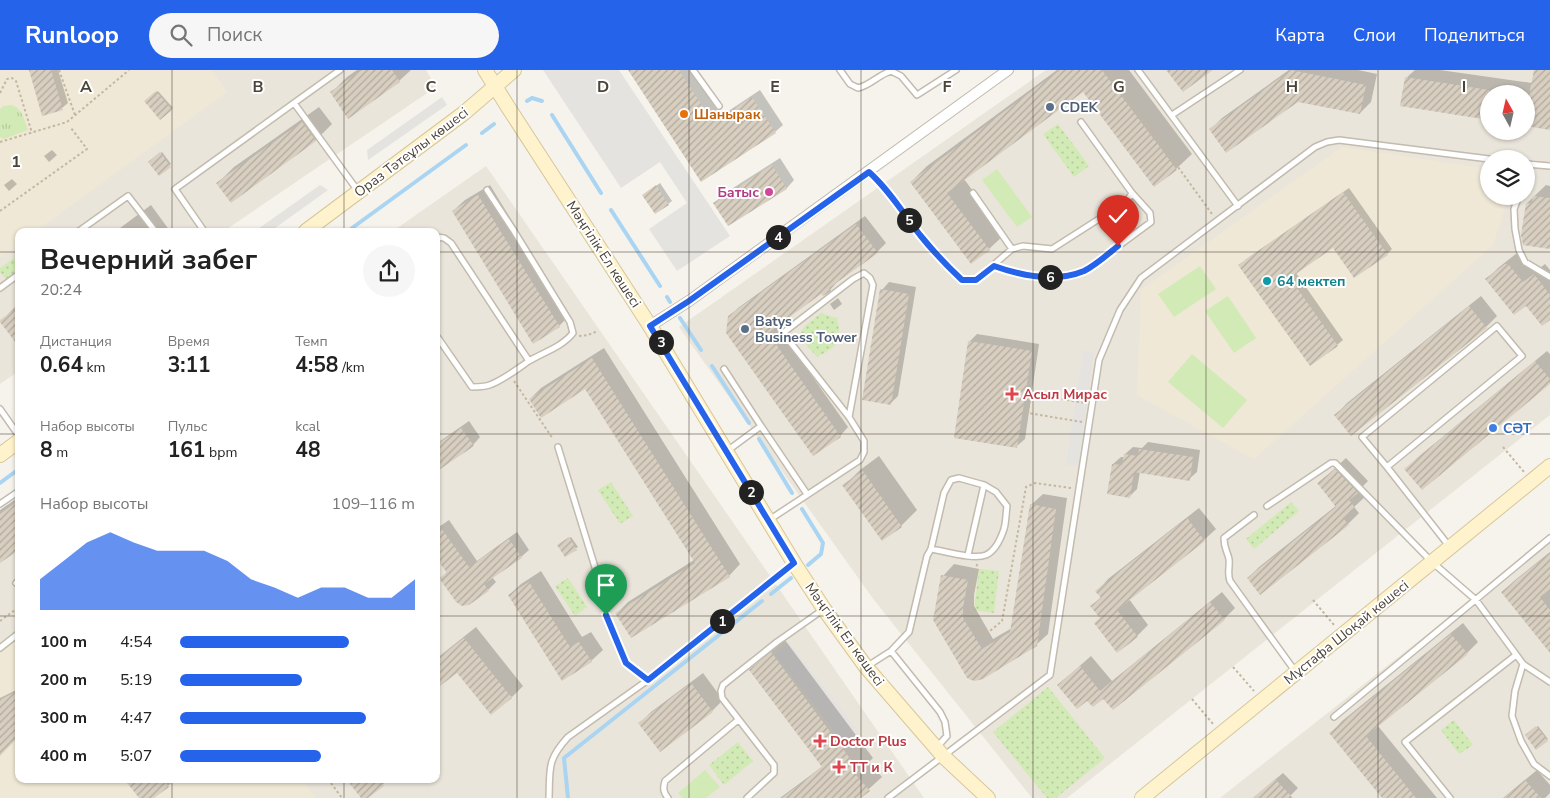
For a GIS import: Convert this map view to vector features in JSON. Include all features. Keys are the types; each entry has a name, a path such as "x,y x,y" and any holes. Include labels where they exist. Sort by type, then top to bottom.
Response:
{"street":[{"name":"Мәңгілік Ел көшесі","path":"485,70 650,326 824,609 866,667 940,752 988,798"},
{"name":"Ораз Тәтеұлы көшесі","path":"311,228 464,113 514,70"},
{"path":"650,326 689,301 1008,70"},
{"path":"0,455 15,443"},
{"name":"Мұстафа Шоқай көшесі","path":"1142,798 1550,466"}],"lane":[{"path":"202,228 175,189 340,70"},
{"path":"694,70 719,106"},
{"path":"840,70 850,84 858,88 867,86 880,75 890,71 901,76 917,95 956,70"},
{"path":"1138,70 1238,206"},
{"path":"1172,115 1239,70"},
{"path":"294,103 359,193"},
{"path":"994,266 1014,273 1035,276 1070,276 1086,270 1150,222 1150,213 1132,193 1081,122"},
{"path":"888,798 940,752 1050,675 1099,360 1120,310 1141,278 1315,147 1327,142 1339,140 1480,158"},
{"path":"1535,165 1550,166"},
{"path":"869,172 881,183 920,236 962,280 976,280 1012,249 1023,246 1052,249 1127,201 1132,193"},
{"path":"440,341 472,387 490,385 509,375 529,361 567,340 573,333 570,322 514,231 486,190"},
{"path":"973,193 1012,249"},
{"path":"82,228 128,196 153,228"},
{"path":"1515,205 1515,229 1519,250 1525,262 1550,277"},
{"path":"440,238 451,243 529,361"},
{"path":"768,520 860,460 864,452 864,441 849,417 783,333 853,279 864,274 870,278 873,285 849,417"},
{"path":"0,288 15,277"},
{"path":"1387,468 1522,356 1497,326 1362,437 1450,547"},
{"path":"724,369 808,494"},
{"path":"0,409 15,436"},
{"path":"727,451 761,426"},
{"path":"558,447 606,603 606,615 626,663 648,680"},
{"path":"1267,506 1331,463 1335,463 1432,562 1476,600 1522,664 1550,682"},
{"path":"866,667 891,651 909,632 944,493 951,480 959,478 984,484 996,492 1007,506 1004,530 995,548 987,555 968,555 931,549"},
{"path":"968,555 984,484"},
{"path":"0,504 15,494"},
{"path":"1254,515 1224,538 1224,548 1229,560 1228,574 1230,581 1296,672"},
{"path":"1334,717 1550,538"},
{"path":"549,798 551,761 557,749 568,737 648,680 794,563"},
{"path":"747,798 774,774 775,769 774,765 722,698 721,691 724,685 777,642 824,609"},
{"path":"0,648 15,636"},
{"path":"891,651 940,712 945,722 947,736 940,752"},
{"path":"1450,798 1405,742 1516,655"},
{"path":"1522,664 1515,691 1512,716 1520,741 1534,764 1550,776"},
{"path":"668,798 663,788 666,781 738,720"}],"path":[{"path":"59,70 76,115"},
{"path":"0,142 67,122 129,70"},
{"path":"1108,70 1217,222"},
{"path":"0,93 7,79 12,78 16,81 32,133"},
{"path":"0,211 87,148 71,128"},
{"path":"573,333 581,337 598,331"},
{"path":"509,375 558,447"},
{"path":"1090,423 1028,413 1031,394 1092,404"},
{"path":"1503,447 1532,480"},
{"path":"978,556 970,616 980,634 985,635 1002,621 1026,487 1035,483 1079,489"},
{"path":"1313,600 1342,635"},
{"path":"0,621 15,610"},
{"path":"1233,667 1262,700"},
{"path":"1192,699 1220,734"},
{"path":"331,783 342,798"}],"shaded area":[{"path":"0,70 426,70 436,87 228,228 15,228 15,374 0,384"},
{"path":"0,70 212,70 227,92 40,228 15,228 15,247 0,258"},
{"path":"543,70 619,70 730,236 677,271 649,229 687,203 660,162 621,188"},
{"path":"1046,70 1550,70 1550,415 1067,798 1032,798 874,600 679,327"},
{"path":"442,97 447,105 368,160 367,150"},
{"path":"1342,147 1480,168 1480,205 1506,205 1493,245 1254,459 1137,395 1141,290"},
{"path":"486,166 924,798 0,798 0,510 15,499 15,783 440,783 440,228 397,228"},
{"path":"320,185 328,190 275,228 259,228"},
{"path":"1083,351 1094,352 1078,466 1066,465"},
{"path":"1550,537 1550,798 1220,798"},
{"path":"15,637 15,783 304,783 316,798 0,798 0,649"},
{"path":"789,642 859,732 844,743 774,654"}],"green space":[{"path":"12,105 21,112 28,130 4,139 0,137 0,109 3,106"},
{"path":"1058,124 1089,166 1074,177 1043,134"},
{"path":"997,169 1032,217 1017,227 982,180"},
{"path":"15,257 15,273 6,279 0,272 0,268"},
{"path":"1200,266 1216,289 1174,317 1158,294"},
{"path":"1228,296 1256,338 1234,353 1205,311"},
{"path":"821,313 837,318 839,333 833,347 817,357 803,341 800,334 805,326"},
{"path":"1192,354 1247,400 1223,428 1168,382"},
{"path":"611,482 633,516 620,524 598,490"},
{"path":"1291,502 1299,511 1254,549 1246,539"},
{"path":"979,569 999,571 994,613 974,610"},
{"path":"568,578 587,607 575,616 555,586"},
{"path":"1048,687 1105,758 1056,798 1047,798 993,732"},
{"path":"1454,720 1473,745 1459,754 1441,730"},
{"path":"738,742 753,761 724,785 709,765"},
{"path":"705,770 720,787 706,798 683,798 678,793"}],"building":[{"path":"29,70 51,70 63,110 42,116"},
{"path":"362,70 392,70 400,82 348,119 330,92"},
{"path":"628,70 679,70 713,122 752,97 776,133 701,182"},
{"path":"1060,70 1102,70 1177,170 1154,187 1083,92 947,193 990,250 971,264 910,182"},
{"path":"1166,70 1213,70 1183,92"},
{"path":"1291,70 1366,85 1360,114 1298,102 1226,153 1209,129"},
{"path":"1534,70 1550,70 1550,130 1535,128 1535,85 1531,85"},
{"path":"1405,77 1480,89 1480,119 1400,106"},
{"path":"156,91 172,110 160,120 144,101"},
{"path":"302,122 316,141 231,203 216,183"},
{"path":"160,152 171,167 159,176 148,162"},
{"path":"772,165 787,189 728,226 713,203"},
{"path":"656,185 669,205 655,214 642,195"},
{"name":"64 мектеп","path":"1343,192 1388,255 1354,278 1333,248 1290,278 1338,346 1310,366 1238,265"},
{"path":"478,195 560,327 533,344 452,211"},
{"path":"1535,196 1550,198 1550,249 1523,245 1521,235 1526,205 1535,205"},
{"path":"856,224 878,253 829,288 831,291 823,296 821,294 768,333 841,437 813,456 726,333 728,316"},
{"path":"1505,264 1508,264 1523,282 1534,274 1550,295 1550,320 1542,326 1526,306 1514,315 1485,279"},
{"path":"880,289 909,294 891,405 862,400"},
{"path":"1469,306 1487,328 1351,436 1334,415"},
{"path":"15,309 15,342 0,322 0,320"},
{"path":"968,341 1032,351 1017,448 954,438"},
{"path":"592,358 730,577 631,638 615,613 695,563 585,389 541,418 529,399"},
{"path":"1535,361 1550,379 1550,384 1422,490 1404,469"},
{"path":"461,428 474,446 440,469 440,442"},
{"path":"1139,449 1193,457 1190,481 1134,472 1130,498 1107,494 1112,464 1122,465 1124,454 1138,456"},
{"path":"1335,469 1358,493 1349,500 1355,508 1343,518 1349,525 1260,595 1247,578 1336,507 1317,483"},
{"path":"863,471 902,527 882,541 842,485"},
{"path":"15,503 15,553 0,563 0,514"},
{"path":"1030,504 1056,509 1037,646 983,679 971,680 967,678 933,620 941,575 968,580 963,618 982,649 1010,632"},
{"path":"1187,518 1205,541 1117,610 1138,637 1117,653 1094,623 1100,618 1090,606 1101,598 1095,591"},
{"path":"440,527 469,567 509,539 522,558 484,584 489,591 469,605 462,606 456,602 440,579 440,577 447,573 440,563"},
{"path":"569,537 577,550 565,557 557,545"},
{"path":"1550,553 1550,589 1540,597 1550,610 1550,653 1501,592"},
{"path":"529,582 570,647 579,642 592,662 562,681 508,595"},
{"path":"1210,602 1225,620 1113,710 1103,699 1093,707 1087,701 1077,709 1057,685 1080,666 1100,691"},
{"path":"1451,634 1468,654 1366,736 1416,798 1382,798 1329,733"},
{"path":"464,638 512,698 491,715 457,673 440,686 440,657"},
{"path":"771,652 860,772 856,775 870,791 861,798 782,798 822,767 749,670"},
{"path":"691,683 713,712 660,752 638,723"},
{"path":"15,692 15,740 0,756 0,700"},
{"path":"1536,726 1548,741 1536,750 1525,735"},
{"path":"1275,779 1293,798 1253,798"},
{"path":"1525,780 1541,798 1504,798"},
{"path":"127,783 166,783 169,787 154,798 139,798"},
{"path":"349,783 381,783 384,786 368,798 361,798"}],"waterway":[{"path":"527,101 532,98 542,101"},
{"path":"552,115 601,193"},
{"path":"482,133 494,124"},
{"path":"352,228 466,145"},
{"path":"611,210 660,286"},
{"path":"667,297 670,302"},
{"path":"680,318 701,350"},
{"path":"712,366 749,423"},
{"path":"759,439 792,493"},
{"path":"0,483 15,472"},
{"path":"802,509 823,543 821,554 808,565"},
{"path":"771,594 791,578"},
{"path":"568,798 564,758 762,601"}],"place":[{"name":"CDEK","path":"1050,107"},
{"name":"Шанырак","path":"684,114"},
{"name":"Батыс","path":"769,192"},
{"name":"64 мектеп","path":"1267,281"},
{"name":"Batys Business Tower","path":"745,329"},
{"name":"Асыл Мирас","path":"1012,394"},
{"name":"СӘТ","path":"1493,428"},
{"name":"Doctor Plus","path":"820,741"},
{"name":"ТТ и К","path":"839,767"}],"route":[{"path":"606,615 626,663 648,680 794,563 650,326 689,301 869,172 881,183 920,236 962,280 976,280 994,266 1014,273 1035,276 1070,276 1086,270 1118,246"}]}
